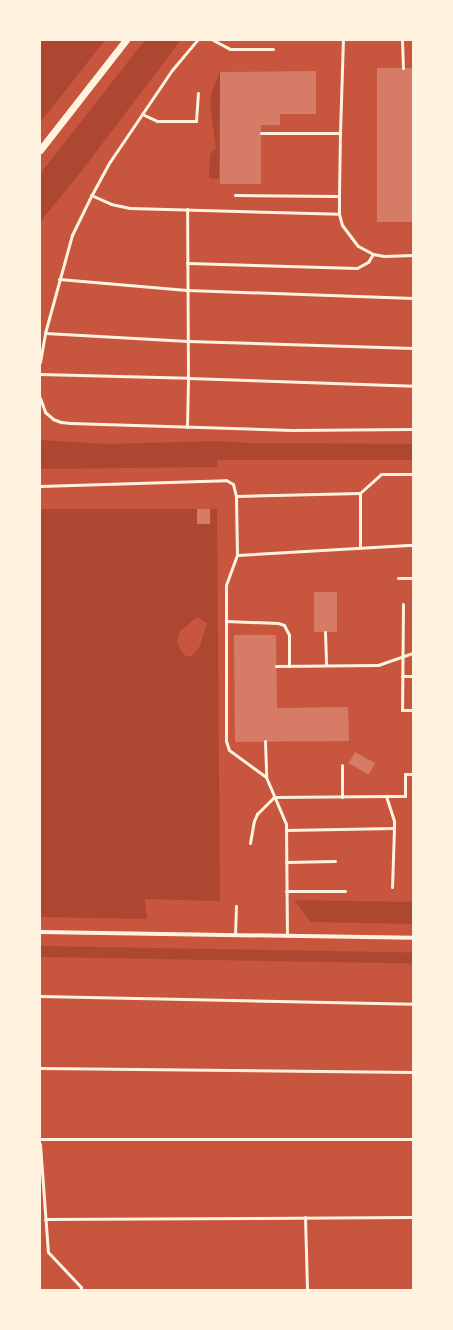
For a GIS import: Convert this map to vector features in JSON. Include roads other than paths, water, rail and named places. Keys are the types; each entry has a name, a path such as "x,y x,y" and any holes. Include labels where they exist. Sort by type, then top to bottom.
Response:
{"street":[{"path":"40,150 126,40"},
{"path":"40,932 413,938"}],"lane":[{"path":"40,362 45,333 72,235 91,195 110,163 172,70 197,40"},
{"path":"213,40 230,49 273,49"},
{"path":"343,40 339,196 339,214 342,225 348,235 358,246 373,254 384,256 413,255"},
{"path":"402,40 403,68"},
{"path":"142,114 157,121 196,120 198,93"},
{"path":"261,133 340,133"},
{"path":"91,195 120,206 339,214"},
{"path":"235,195 339,196"},
{"path":"186,427 188,378 187,209"},
{"path":"187,263 358,268 368,262 373,254"},
{"path":"60,279 187,290 413,298"},
{"path":"45,333 188,341 413,348"},
{"path":"40,374 413,386"},
{"path":"40,398 45,412 53,419 60,422 292,430 413,429"},
{"path":"236,496 360,493 381,474 413,474"},
{"path":"40,486 226,480 233,484 236,496 236,555 226,585 226,740 229,750 266,777"},
{"path":"360,493 360,548"},
{"path":"236,555 413,545"},
{"path":"398,578 413,578"},
{"path":"403,604 402,710 413,710"},
{"path":"226,621 278,623 284,625 289,635 289,666"},
{"path":"325,632 326,665"},
{"path":"276,666 378,665 413,653"},
{"path":"402,676 413,676"},
{"path":"265,741 266,777 286,824 286,936"},
{"path":"342,765 342,797"},
{"path":"250,843 254,821 257,814 274,797 405,796 405,774 413,774"},
{"path":"386,796 394,822 392,887"},
{"path":"286,830 394,828"},
{"path":"286,862 335,861"},
{"path":"286,891 345,891"},
{"path":"235,935 236,906"},
{"path":"40,996 413,1004"},
{"path":"40,1068 413,1072"},
{"path":"40,1140 413,1140"},
{"path":"40,1144 48,1252 81,1287 81,1290"},
{"path":"305,1217 307,1290"},
{"path":"45,1219 413,1217"}]}
